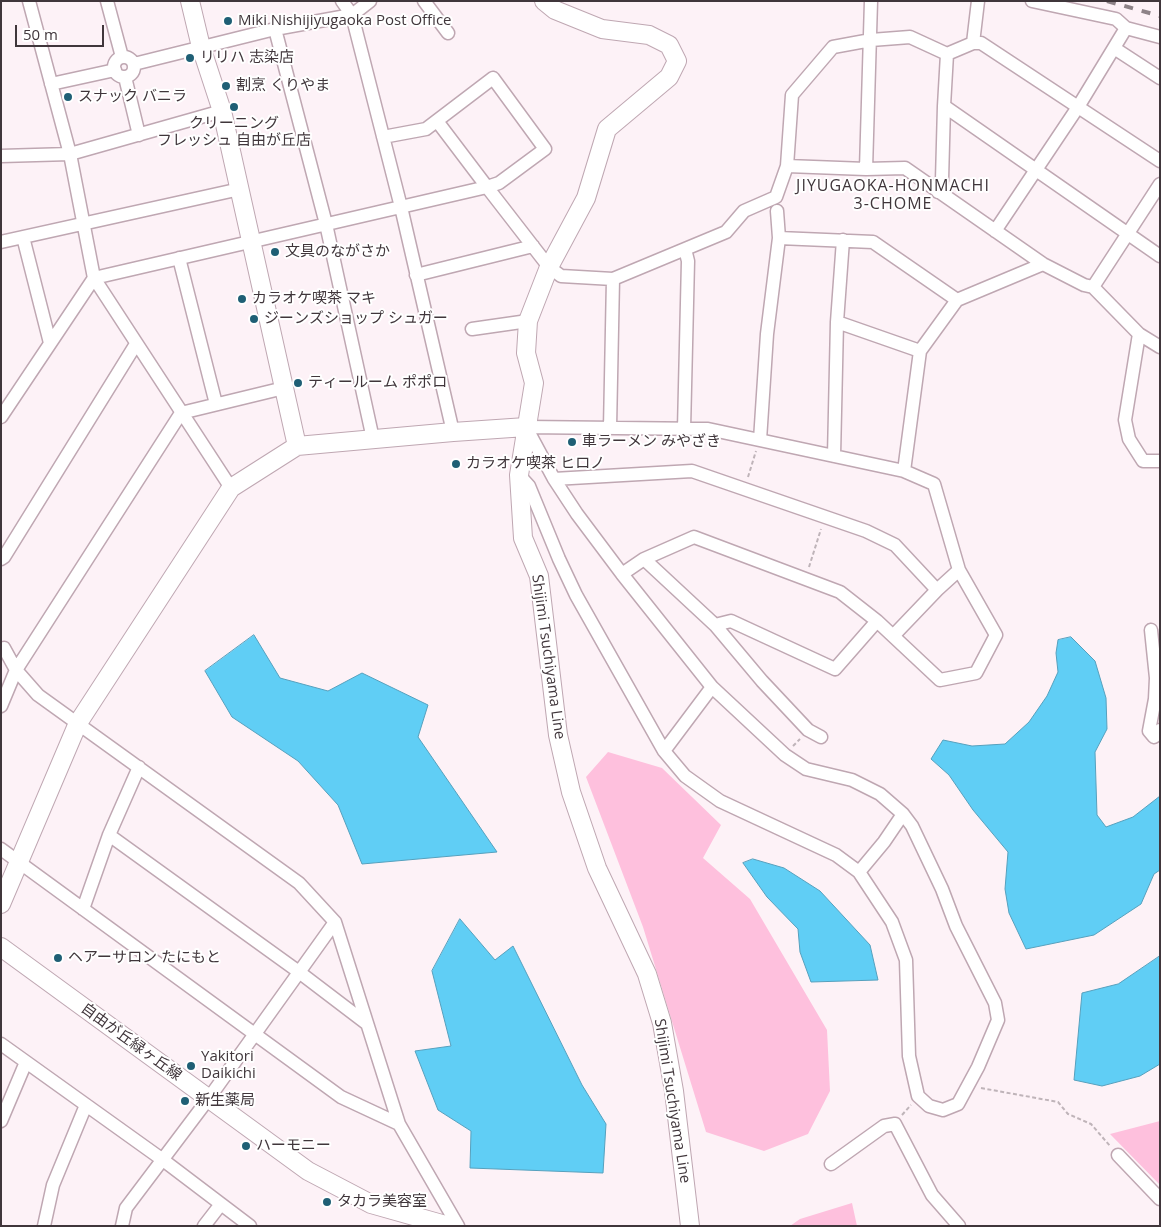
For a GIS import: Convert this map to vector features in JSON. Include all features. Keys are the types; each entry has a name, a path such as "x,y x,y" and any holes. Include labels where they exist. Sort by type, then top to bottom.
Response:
{"street":[{"path":"28,1 70,154 94,278 231,488"},
{"path":"108,1 122,57"},
{"path":"190,1 201,47 222,111 297,446"},
{"path":"342,1 352,15 401,207 453,432"},
{"path":"134,64 275,29 352,15 370,1"},
{"path":"424,1 448,33"},
{"name":"Shijimi Tsuchiyama Line","path":"544,1 555,10 602,29 649,35 669,46 677,61 670,77 606,128 586,198 550,267 528,321 526,353 534,383 520,475 524,538 539,576 558,735 570,792 597,868 647,974 662,1023 674,1091 690,1226"},
{"path":"866,169 871,1"},
{"path":"973,43 978,1"},
{"path":"1032,1 1116,19 1126,28 1160,36"},
{"path":"995,231 1078,107 1126,28"},
{"path":"275,29 326,224 373,439"},
{"path":"437,121 550,267 561,276 613,279 726,232 744,211 776,197 787,166 792,95 833,47 871,40 910,37 947,54 973,43 981,43 1160,161"},
{"path":"1114,48 1160,78"},
{"path":"938,192 942,180 947,54"},
{"path":"51,84 120,73 132,73 134,64 131,59 122,57 116,61 120,73 139,134"},
{"path":"1,418 94,278 487,187 499,183 544,149 493,78 426,129 383,137"},
{"path":"944,106 1160,256"},
{"path":"1,156 70,154 222,111"},
{"path":"787,166 866,169 905,168 1043,264 1084,285 1093,287 1139,334 1160,347"},
{"path":"1093,287 1160,184"},
{"path":"1,242 240,189"},
{"path":"760,440 767,334 779,238 777,211"},
{"path":"23,236 50,343"},
{"path":"779,238 873,242 957,300"},
{"path":"834,456 837,322 843,240"},
{"path":"416,275 533,246"},
{"path":"684,429 688,261 685,249"},
{"path":"179,258 216,404"},
{"path":"904,471 920,351 957,300 1043,264"},
{"path":"610,428 613,279"},
{"path":"472,329 528,321"},
{"path":"837,322 920,351"},
{"path":"1139,334 1125,420 1129,439 1144,461 1160,461"},
{"path":"1,559 136,344"},
{"path":"1,706 16,670 181,413 284,388"},
{"path":"520,475 529,486 576,595 664,751 685,776 720,801 836,855 859,872 892,922 906,960 909,1056 918,1096 929,1106 943,1110 958,1104 969,1086 998,1020 995,1003 956,926 942,889 916,835 903,814 880,794 852,780 806,769 786,755 712,687 577,514 554,479 526,427"},
{"path":"1,904 78,723 231,488 297,446 526,427 708,429 904,471 934,484 959,570 996,635 976,673 940,680 877,621 840,592 694,537 644,559 622,574"},
{"path":"554,479 692,471 866,531 895,546 936,590"},
{"path":"644,559 715,625 762,681 808,730 821,737"},
{"path":"893,636 936,590 959,570"},
{"path":"715,625 731,621 835,669 877,621"},
{"path":"1151,630 1156,678 1155,699 1149,730 1154,737 1160,730"},
{"path":"2,646 16,670 38,695 299,884 334,922 399,1124 458,1226"},
{"path":"664,751 712,687"},
{"path":"83,909 109,835 139,767"},
{"path":"859,872 884,842 903,814"},
{"path":"109,835 299,972 366,1023"},
{"path":"1,849 341,1097 399,1124"},
{"path":"122,1226 126,1208 209,1098 334,922"},
{"name":"自由が丘緑ヶ丘線","path":"1,947 316,1175 371,1204 449,1226"},
{"path":"1,1044 163,1160 250,1226"},
{"path":"1,1120 26,1062"},
{"path":"44,1226 52,1185 86,1105"},
{"path":"831,1164 884,1126 894,1124 932,1195 960,1226"},
{"path":"1118,1155 1160,1199"},
{"path":"204,1226 221,1204"}],"path":[{"path":"744,489 760,440"},
{"path":"805,579 825,517"},
{"path":"786,755 808,730"},
{"path":"969,1086 1058,1102 1068,1114 1091,1124 1118,1155"},
{"path":"894,1124 918,1096"}],"shaded area":[{"path":"608,752 662,768 721,825 703,858 750,899 827,1030 830,1091 808,1134 764,1151 706,1132 643,927 586,777"},
{"path":"1160,1121 1160,1185 1110,1134"},
{"path":"852,1203 857,1226 790,1226 800,1219"}],"water":[{"path":"254,635 280,678 328,691 362,673 428,705 418,737 497,852 362,864 338,805 298,761 232,717 205,671"},
{"path":"1071,637 1095,661 1106,698 1107,729 1095,752 1097,815 1106,827 1133,817 1160,796 1160,870 1154,874 1141,904 1094,935 1026,949 1009,913 1005,889 1008,852 973,810 949,775 931,759 943,740 972,746 1005,744 1029,722 1047,696 1058,672 1056,653 1058,640"},
{"path":"753,859 784,868 820,891 870,945 878,980 811,982 800,952 798,929 767,897 743,863"},
{"path":"460,919 495,960 513,946 582,1085 606,1124 603,1173 470,1168 471,1131 438,1110 415,1051 451,1046 432,971"},
{"path":"1160,956 1160,1064 1140,1076 1102,1086 1074,1080 1082,993 1118,984"}],"railway":[{"path":"1107,1 1160,16"}],"place":[{"name":"Miki Nishijiyugaoka Post Office","path":"228,21"},
{"name":"リリハ 志染店","path":"190,58"},
{"name":"割烹 くりやま","path":"226,86"},
{"name":"スナック バニラ","path":"68,97"},
{"name":"クリーニング フレッシュ 自由が丘店","path":"234,107"},
{"name":"文具のながさか","path":"275,252"},
{"name":"カラオケ喫茶 マキ","path":"242,299"},
{"name":"ジーンズショップ シュガー","path":"254,319"},
{"name":"ティールーム ポポロ","path":"298,383"},
{"name":"車ラーメン みやざき","path":"572,442"},
{"name":"カラオケ喫茶 ヒロノ","path":"456,464"},
{"name":"ヘアーサロン たにもと","path":"58,958"},
{"name":"Yakitori Daikichi","path":"191,1066"},
{"name":"新生薬局","path":"185,1101"},
{"name":"ハーモニー","path":"246,1146"},
{"name":"タカラ美容室","path":"327,1202"}],"district":[{"name":"JIYUGAOKA-HONMACHI 3-CHOME","path":"893,195"}]}
